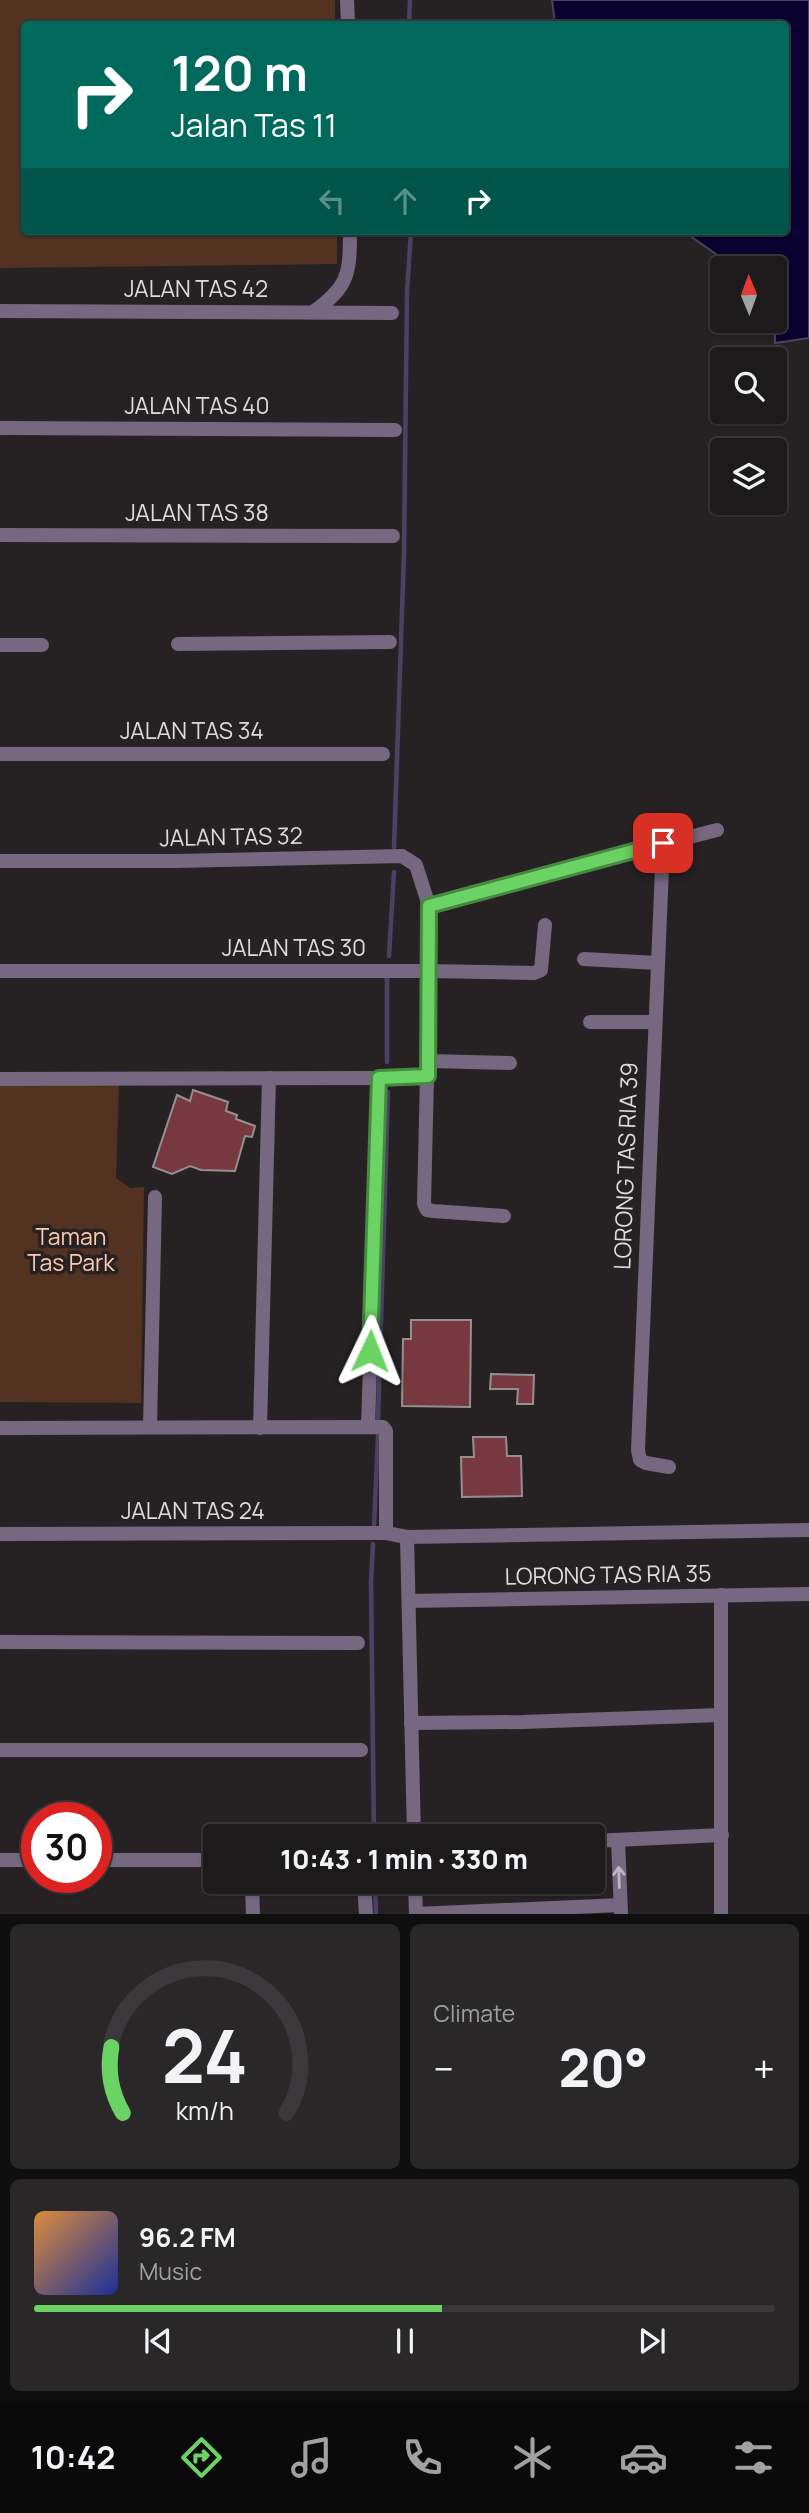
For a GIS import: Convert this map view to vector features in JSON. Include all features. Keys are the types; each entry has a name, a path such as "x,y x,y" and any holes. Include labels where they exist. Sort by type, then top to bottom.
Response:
{"street":[{"path":"347,0 348,21"},
{"path":"313,313 332,300 347,279 350,235"},
{"name":"JALAN TAS 42","path":"0,311 392,313"},
{"name":"JALAN TAS 40","path":"0,428 395,430"},
{"name":"JALAN TAS 38","path":"0,535 394,536"},
{"path":"178,644 390,642"},
{"path":"0,645 42,645"},
{"name":"JALAN TAS 34","path":"0,754 383,754"},
{"path":"429,906 717,830"},
{"name":"LORONG TAS RIA 39","path":"663,843 638,1450 640,1460 669,1467"},
{"name":"JALAN TAS 32","path":"0,861 176,861 402,856 416,865 429,906 424,1204 427,1210 433,1211 504,1216"},
{"name":"JALAN TAS 30","path":"0,971 525,973 541,970 545,925"},
{"path":"584,959 657,963"},
{"path":"590,1022 655,1022"},
{"path":"0,1079 379,1078 428,1068 510,1063"},
{"path":"260,1428 269,1078"},
{"path":"368,1427 379,1078"},
{"path":"150,1427 155,1197"},
{"path":"0,1429 383,1427 386,1431 386,1533"},
{"name":"JALAN TAS 24","path":"0,1534 386,1533 407,1537 809,1530"},
{"path":"407,1537 414,1824"},
{"name":"LORONG TAS RIA 35","path":"409,1601 809,1594"},
{"path":"721,1595 721,1914"},
{"path":"0,1642 358,1643"},
{"path":"411,1723 722,1715"},
{"path":"0,1750 361,1750"},
{"path":"605,1840 722,1835"},
{"path":"415,1894 416,1914 620,1910 618,1840"},
{"path":"0,1860 21,1860"},
{"path":"112,1860 203,1860"},
{"path":"252,1894 253,1914"},
{"path":"365,1894 366,1914"}],"green space":[{"path":"0,0 335,0 335,21 21,21 21,235 337,235 337,264 0,268"},
{"name":"Taman Tas Park","path":"0,1082 119,1084 116,1178 130,1188 144,1187 141,1403 0,1402"}],"shaded area":[{"path":"552,0 809,0 809,338 775,343 775,333 788,332 788,256 719,256 689,235 789,235 789,21 555,21"}],"building":[{"path":"193,1090 228,1102 226,1111 237,1115 236,1119 255,1126 252,1137 245,1136 235,1171 201,1170 190,1166 172,1174 153,1167 177,1095 190,1101"},
{"path":"411,1320 471,1320 470,1407 402,1406 403,1339 411,1339"},
{"path":"491,1374 534,1375 533,1404 517,1404 518,1389 490,1389"},
{"path":"473,1437 506,1437 507,1456 521,1456 522,1496 462,1497 461,1457 474,1457"}],"waterway":[{"path":"409,21 410,0"},
{"path":"394,847 404,553 407,292 411,235"},
{"path":"389,956 394,872"},
{"path":"387,978 387,1062"},
{"path":"378,1419 388,1092"},
{"path":"374,1526 378,1435"},
{"path":"373,1544 371,1582 374,1824"},
{"path":"375,1894 376,1914"}],"route":[{"path":"370,1351 379,1078 428,1076 429,906 663,843"}]}
